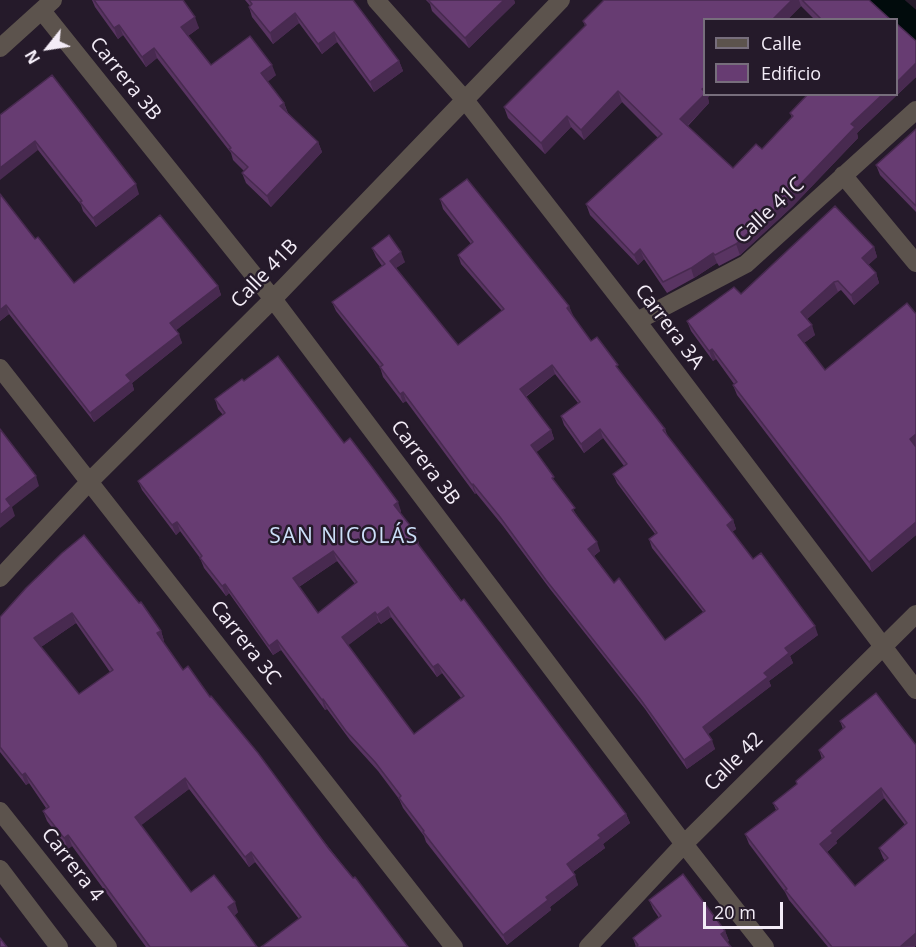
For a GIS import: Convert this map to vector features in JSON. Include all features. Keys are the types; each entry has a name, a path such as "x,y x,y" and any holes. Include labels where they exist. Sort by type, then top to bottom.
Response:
{"street":[{"name":"Carrera 3A","path":"376,0 465,100 637,321 916,690"},
{"name":"Calle 41B","path":"0,578 90,481 273,299 561,0"},
{"path":"0,48 47,5"},
{"name":"Carrera 3B","path":"47,5 273,299 684,844 765,947"},
{"name":"Calle 41C","path":"637,321 746,264 916,110"},
{"path":"843,175 916,263"},
{"name":"Carrera 3C","path":"0,368 454,947"},
{"name":"Calle 42","path":"588,947 684,844 916,614"},
{"name":"Carrera 4","path":"0,811 108,947"},
{"path":"0,869 59,947"}],"building":[{"path":"94,0 183,0 195,17 181,27 211,65 250,36 272,65 261,73 284,103 280,106 318,142 267,196 242,173 248,167 229,149 231,148 154,48 142,57 119,25 114,28"},
{"path":"249,0 353,0 399,61 370,82 334,32 318,44 295,13 270,33 249,7 252,4"},
{"path":"428,0 504,0 465,38"},
{"path":"604,0 792,0 774,18 703,18 703,96 680,119 733,168 756,144 762,149 793,116 790,113 806,96 881,96 851,124 855,127 789,196 736,244 715,255 713,253 691,268 663,282 640,249 634,255 586,204 662,134 618,91 581,130 567,116 541,143 504,107 586,25 583,21"},
{"path":"802,0 869,0 889,18 820,18"},
{"path":"898,25 916,41 916,63 898,81"},
{"path":"52,75 136,184 93,218 35,141 0,168 0,115"},
{"path":"916,129 916,206 876,165"},
{"path":"467,179 569,306 567,308 591,341 597,337 618,365 616,366 665,429 663,430 733,520 727,525 753,559 761,553 815,626 785,648 789,653 764,673 768,677 703,727 712,740 684,760 641,700 546,580 500,517 472,485 403,392 400,394 380,367 383,365 332,302 385,264 372,248 389,235 401,252 390,261 458,345 504,309 458,255 473,242 440,199","holes":["552,365 580,402 561,416 581,444 600,429 627,464 613,474 657,533 649,539 705,611 665,640 619,578 614,583 588,549 597,542 572,510 575,508 531,445 551,430 520,389"]},
{"path":"0,194 35,239 38,237 74,283 160,215 218,286 170,323 179,334 126,375 131,381 90,413 6,305 0,310"},
{"path":"835,206 874,247 862,258 876,273 851,295 838,281 834,282 801,312 812,325 798,335 825,370 907,303 916,314 916,434 910,439 916,447 916,522 869,562 733,385 737,382 712,349 709,351 687,321 734,287 741,294"},
{"path":"278,356 344,443 350,438 398,502 394,505 416,533 412,536 461,601 464,599 626,814 598,835 601,838 567,864 575,875 546,897 548,900 503,935 423,832 399,798 401,796 375,762 346,731 277,640 269,646 225,584 222,586 200,558 202,556 177,522 172,525 138,481 225,413 215,399 242,379 244,381","holes":["333,551 357,582 318,613 293,578","388,607 433,667 438,664 464,696 414,734 342,637 375,612 377,615"]},
{"path":"0,429 36,476 6,499 11,506 0,515"},
{"path":"84,535 139,603 141,602 161,631 157,633 183,670 188,666 408,947 261,947 301,917 251,852 245,857 185,778 135,817 191,892 214,875 235,902 228,907 257,947 150,947 68,835 64,838 43,811 49,807 25,773 22,775 0,747 0,617 62,553","holes":["72,613 113,670 79,694 34,638"]},
{"path":"876,693 916,745 916,933 901,947 832,947 785,890 787,889 745,834 778,809 773,803 797,784 796,781 824,757 819,750 845,727 840,721","holes":["881,788 907,823 879,848 888,858 855,886 820,844 833,833 831,831"]},
{"path":"683,874 725,931 721,934 731,947 636,947 638,945 633,938 661,916 649,900"},
{"path":"0,938 7,947 0,947"}],"waterway":[{"path":"883,0 916,28"}],"district":[{"name":"SAN NICOLÁS","path":"344,537"}]}
